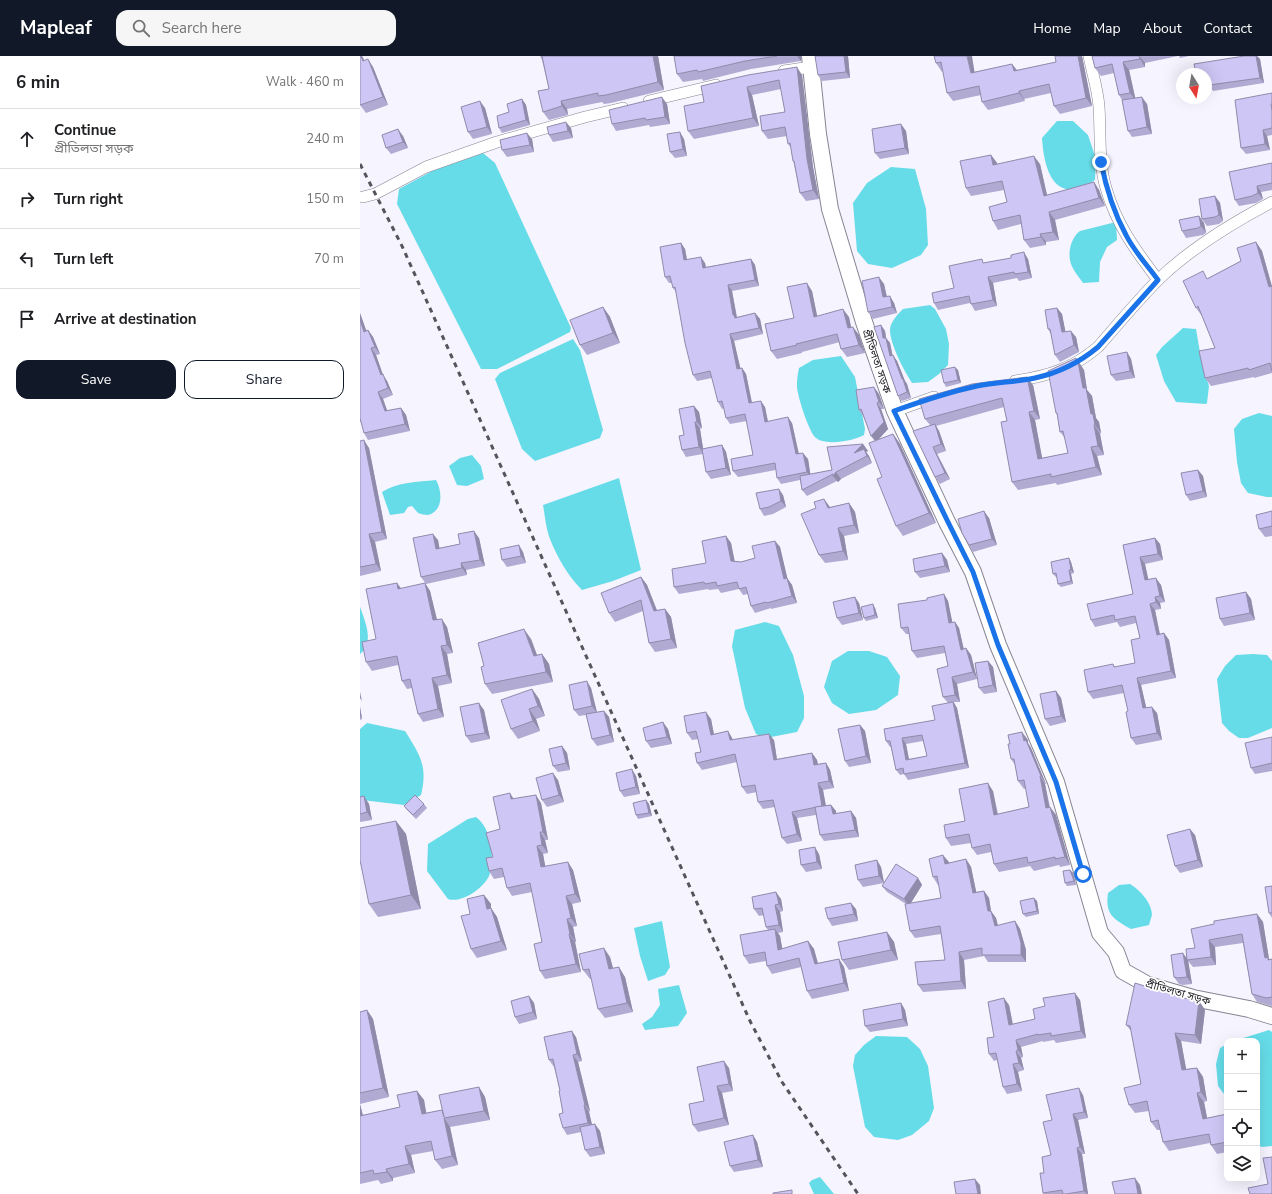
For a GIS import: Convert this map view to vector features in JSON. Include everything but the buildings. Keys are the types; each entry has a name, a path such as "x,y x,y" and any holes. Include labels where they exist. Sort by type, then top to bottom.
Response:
{"main road":[{"name":"প্রীতিলতা সড়ক","path":"811,61 818,134 830,209 864,322 894,411 973,572 998,645 1056,782 1100,933 1116,952 1123,971 1148,985 1193,998 1249,1009 1272,1016"}],"street":[{"path":"1089,56 1099,105 1101,162 1106,188 1115,213 1126,236 1158,280"},
{"path":"774,73 811,61"},
{"path":"363,198 375,194 426,167 497,142 585,117 724,83"},
{"path":"1004,382 1044,376 1061,370 1087,356 1098,347 1158,280 1174,266 1242,217 1272,202"},
{"path":"894,411 941,395"}],"water":[{"path":"1057,121 1073,121 1088,135 1096,159 1095,180 1081,187 1070,189 1061,187 1054,182 1049,173 1043,150 1042,138"},
{"path":"483,153 495,163 571,328 570,332 497,369 481,369 397,204 399,189 432,171"},
{"path":"891,167 915,169 926,209 928,245 921,255 892,268 868,264 857,251 853,203 867,183"},
{"path":"1116,222 1117,240 1107,247 1100,262 1099,282 1083,283 1073,269 1071,263 1070,252 1073,240 1080,231"},
{"path":"930,305 935,309 946,329 949,344 948,365 928,382 912,383 895,350 892,342 890,327 895,318 903,309"},
{"path":"1183,328 1196,329 1202,364 1209,386 1206,404 1176,402 1164,381 1156,355 1162,347"},
{"path":"573,339 580,350 603,430 600,438 535,461 522,449 495,379 500,373"},
{"path":"841,356 855,377 865,429 864,435 846,441 824,441 814,436 803,410 797,388 799,368 813,360"},
{"path":"1259,413 1272,416 1272,497 1248,493 1241,483 1237,462 1234,429 1242,419"},
{"path":"472,455 481,466 484,479 467,486 457,485 449,466 460,458"},
{"path":"619,478 641,570 613,581 582,590 568,572 553,546 548,531 543,505"},
{"path":"436,480 440,489 440,500 437,509 433,513 424,515 418,513 412,506 408,507 404,513 390,515 382,492 401,484"},
{"path":"360,607 368,632 368,638 365,649 360,654"},
{"path":"765,622 779,626 793,655 804,696 804,718 797,732 766,738 756,734 745,708 732,646 735,630"},
{"path":"848,651 869,651 887,657 900,676 898,695 876,710 849,714 832,703 824,687 832,661"},
{"path":"1236,655 1267,655 1272,661 1272,728 1248,738 1239,738 1229,731 1222,723 1217,679 1225,666"},
{"path":"367,723 405,731 415,747 423,768 424,776 421,795 404,805 362,800 360,797 360,729"},
{"path":"476,817 489,835 492,850 490,873 484,883 473,893 460,899 448,899 427,871 428,844 468,819"},
{"path":"1130,884 1141,893 1150,906 1152,915 1149,925 1131,929 1115,919 1109,911 1107,900 1108,893 1119,885"},
{"path":"662,921 670,967 665,975 648,981 640,956 634,928"},
{"path":"679,985 687,1013 678,1026 645,1030 642,1024 652,1017 660,1005 658,989"},
{"path":"1269,1030 1272,1032 1272,1146 1260,1146 1260,1038 1244,1038"},
{"path":"876,1036 907,1037 920,1049 928,1066 934,1108 929,1121 912,1135 898,1140 874,1137 865,1127 853,1066 855,1055 864,1045"},
{"path":"1224,1046 1224,1094 1218,1086 1216,1064 1220,1048"},
{"path":"820,1177 834,1194 814,1194 809,1183"}],"railway":[{"path":"360,164 402,246 750,1021 782,1082 858,1194"}],"route":[{"path":"1083,874 1056,782 998,645 973,572 894,411 934,397 977,386 1035,378 1061,370 1087,356 1098,347 1158,280 1126,236 1115,213 1106,188 1101,162"}]}
